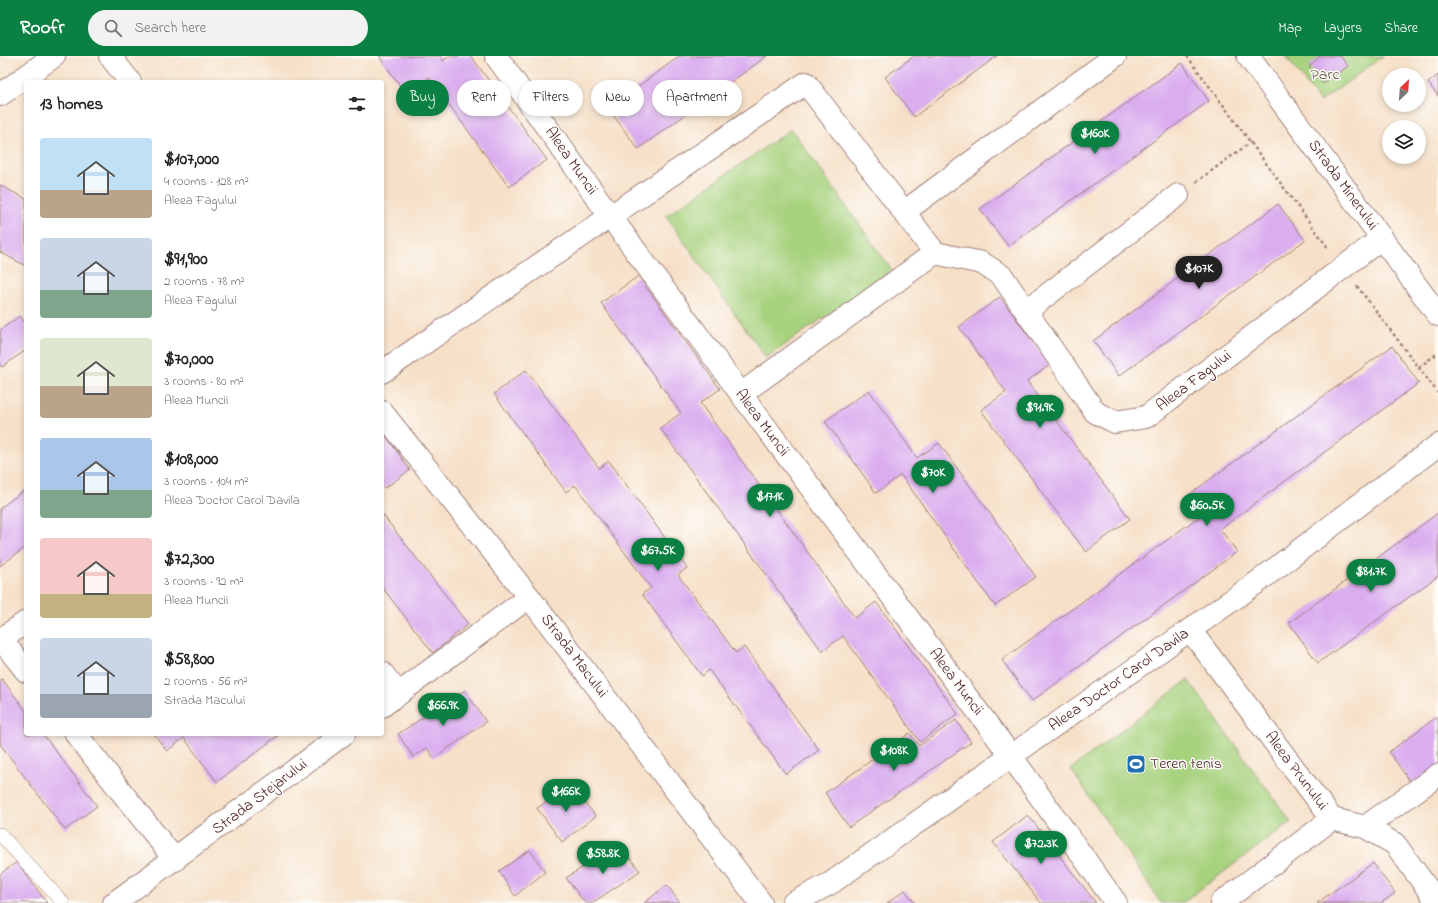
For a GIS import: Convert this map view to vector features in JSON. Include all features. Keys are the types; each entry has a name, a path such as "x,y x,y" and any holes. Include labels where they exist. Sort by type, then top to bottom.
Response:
{"street":[{"path":"0,95 54,56"},
{"path":"110,56 128,80"},
{"name":"Aleea Muncii","path":"496,56 610,216 1011,756 1116,903"},
{"path":"904,212 1115,56"},
{"name":"Strada Minerului","path":"1248,56 1438,315"},
{"path":"384,371 806,83 935,253 741,394"},
{"path":"1026,311 1178,195"},
{"name":"Aleea Fagului","path":"935,253 982,263 1002,276 1095,412 1115,422 1130,421 1146,417 1382,238"},
{"name":"Strada Macului","path":"384,415 529,597 761,903"},
{"name":"Aleea Doctor Carol Davila","path":"793,903 831,883 1255,584 1438,445"},
{"path":"384,680 390,700 529,597"},
{"path":"24,623 1,639 24,668"},
{"name":"Aleea Prunului","path":"1190,630 1332,819 1365,827 1395,844 1438,903"},
{"path":"78,736 175,860"},
{"name":"Strada Stejarului","path":"114,903 175,860 341,736"},
{"path":"1365,827 1438,775"},
{"path":"1221,903 1332,819"}],"lane":[{"path":"0,834 64,903"}],"path":[{"path":"1187,56 1343,268 1438,393"},
{"path":"1178,195 1251,142"},
{"path":"1418,367 1438,353"}],"green space":[{"name":"Parc","path":"1286,56 1383,56 1320,102"},
{"path":"791,129 892,270 766,358 666,216"},
{"path":"1188,680 1291,822 1182,903 1161,903 1071,769"}],"building":[{"path":"379,56 440,56 443,61 450,56 471,56 489,80 457,80 457,116 449,104 449,80 431,80 429,77 425,80 396,80"},
{"path":"680,56 767,56 734,80 652,80 652,116 684,116 638,149 614,116 644,116 644,82"},
{"path":"914,56 997,56 914,117 885,77"},
{"path":"1318,56 1340,56 1348,66 1323,84 1309,66 1319,58"},
{"path":"1182,63 1209,101 1008,246 980,209"},
{"path":"1438,75 1438,96 1428,83"},
{"path":"511,111 547,160 509,187 457,116 511,116"},
{"path":"0,185 24,198 24,265 0,252"},
{"path":"1278,204 1305,240 1119,376 1093,341"},
{"path":"638,276 720,389 700,403 855,618 876,602 958,714 920,742 843,636 822,651 660,428 681,413 601,303"},
{"path":"1000,297 1050,365 1027,381 1130,519 1086,552 981,410 1006,392 959,327"},
{"path":"20,316 24,321 24,351 2,367 0,365 0,330"},
{"path":"1392,346 1419,383 1220,529 1237,552 1032,701 1002,660 1204,513 1190,494"},
{"path":"526,370 599,468 609,461 687,568 678,575 736,653 744,647 819,750 786,774 709,670 702,676 642,594 651,588 575,485 566,492 494,394"},
{"path":"869,390 917,458 939,443 1036,577 995,606 901,475 876,493 825,421"},
{"path":"384,433 410,470 385,488 384,487"},
{"path":"24,490 24,548 0,566 0,508"},
{"path":"1438,513 1438,576 1318,663 1289,623"},
{"path":"384,517 468,624 433,653 384,590"},
{"path":"2,679 24,708 24,736 44,736 97,806 65,830 0,744 0,681"},
{"path":"465,690 486,722 434,758 427,748 413,757 398,734"},
{"path":"1438,716 1438,768 1413,786 1389,752"},
{"path":"956,720 971,742 849,827 825,793 910,733 919,746"},
{"path":"156,736 277,736 217,782 184,738 167,751"},
{"path":"571,786 596,816 562,842 537,808"},
{"path":"1028,815 1096,903 1041,903 993,842"},
{"path":"619,844 640,871 592,903 585,903 566,878"},
{"path":"530,850 545,872 515,896 499,871"},
{"path":"17,862 47,903 0,903 0,874"},
{"path":"1373,863 1395,893 1381,903 1317,903"},
{"path":"667,885 680,903 644,903"},
{"path":"905,890 915,903 887,903"}],"place":[{"name":"Teren tenis","path":"1136,764"}]}
